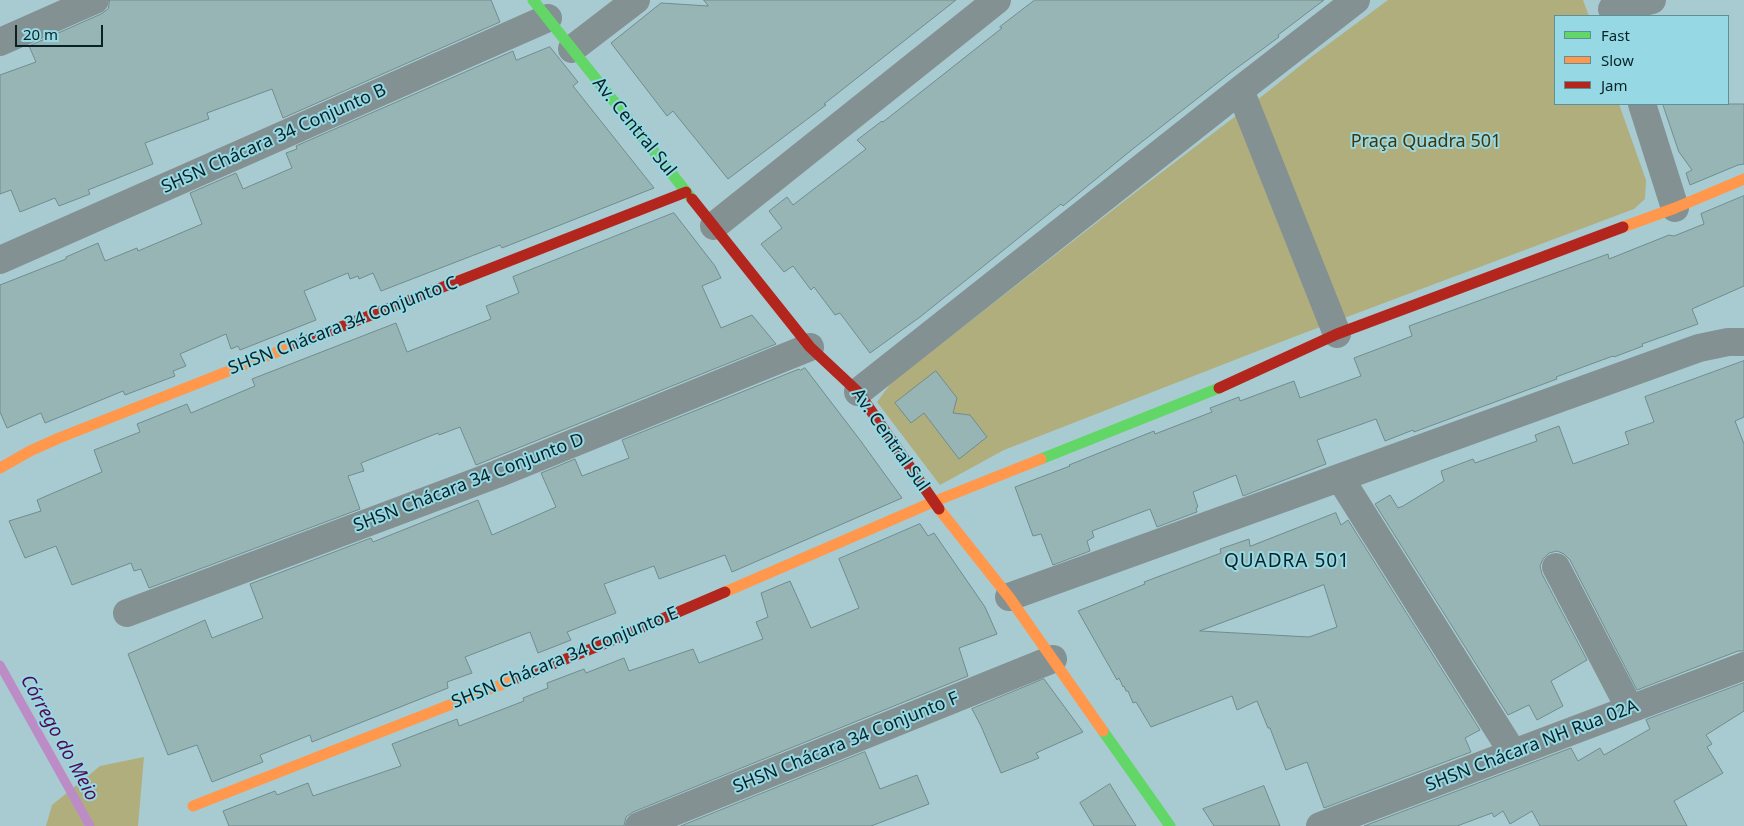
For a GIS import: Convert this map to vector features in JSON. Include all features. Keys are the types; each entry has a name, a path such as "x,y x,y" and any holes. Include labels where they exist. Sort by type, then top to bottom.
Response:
{"street":[{"path":"0,42 95,0"},
{"path":"572,49 636,0"},
{"path":"714,226 997,0"},
{"path":"858,392 1356,0"},
{"path":"1612,9 1652,0"},
{"name":"Av. Central Sul","path":"541,9 810,347 858,392 933,502 1009,597 1170,826"},
{"name":"SHSN Chácara 34 Conjunto B","path":"0,260 541,9"},
{"path":"1240,90 1337,334"},
{"path":"1642,105 1675,208"},
{"name":"SHSN Chácara 34 Conjunto E","path":"193,806 601,645 933,502 1232,383 1337,334 1675,208 1744,179"},
{"name":"SHSN Chácara 34 Conjunto C","path":"1,467 58,438 686,192"},
{"path":"1009,597 1699,348 1728,342 1744,342"},
{"name":"SHSN Chácara 34 Conjunto D","path":"127,613 497,474 810,347"},
{"path":"1340,478 1513,753"},
{"path":"1556,567 1630,709"},
{"name":"SHSN Chácara 34 Conjunto F","path":"639,826 1053,659"},
{"name":"SHSN Chácara NH Rua 02A","path":"1320,826 1744,666"}],"green space":[{"name":"Praça Quadra 501","path":"1388,0 1583,0 1589,15 1554,15 1554,105 1619,105 1646,180 1645,199 1634,209 1291,338 1004,450 940,485 877,402 891,383 1311,57"},
{"path":"144,757 138,826 46,826 52,805 100,766"}],"building":[{"path":"110,0 491,0 500,22 283,118 272,89 207,113 209,119 145,143 153,164 88,190 90,194 59,206 55,198 20,212 11,190 0,194 0,75 36,62 29,46 101,14 108,9"},
{"path":"704,0 956,0 824,104 826,105 728,179 673,111 667,116 611,43 661,3 708,6"},
{"path":"1035,0 1324,0 1278,35 1279,37 1134,148 1063,206 1061,204 920,317 870,353 840,313 835,315 814,287 811,290 793,266 784,272 761,244 782,228 769,211 787,197 793,205 866,149 857,140 883,122"},
{"path":"550,47 578,82 573,86 654,188 502,248 500,245 381,291 373,273 359,279 358,276 350,279 348,273 304,291 316,320 240,350 238,346 231,349 226,334 180,354 186,366 173,371 175,376 125,395 123,391 45,423 41,413 7,428 0,412 0,285 66,259 66,257 98,243 105,261 137,248 138,251 202,224 190,193 236,173 243,189 292,168 286,153 297,149 296,146 513,51 516,60"},
{"path":"1744,104 1744,164 1690,185 1686,173 1692,170 1679,152 1663,105"},
{"path":"1744,196 1744,286 1692,309 1698,324 1642,344 1643,346 1614,357 1556,377 1557,379 1385,441 1376,419 1317,440 1326,464 1243,496 1236,475 1193,492 1198,507 1196,508 1197,512 1157,527 1150,509 1092,531 1094,537 1087,541 1090,551 1053,565 1041,534 1033,536 1015,487 1154,431 1155,434 1212,412 1210,408 1239,397 1240,401 1294,381 1300,398 1361,376 1354,358 1412,336 1409,326 1608,254 1609,259 1669,235 1674,236 1704,224 1701,214"},
{"path":"674,213 715,266 721,278 702,286 721,328 752,315 776,344 476,465 460,427 439,435 438,433 361,463 364,471 348,476 360,509 149,588 141,569 134,571 131,563 72,585 56,546 25,558 9,521 41,511 37,500 102,472 94,450 140,432 137,424 187,404 191,413 255,386 252,379 396,323 407,352 491,319 486,306 519,293 513,277"},
{"path":"1744,361 1744,417 1735,421 1744,444 1744,651 1738,651 1637,690 1570,560 1564,554 1557,551 1549,553 1543,559 1540,566 1542,574 1587,660 1551,681 1563,706 1537,720 1529,705 1508,715 1375,504 1390,495 1398,508 1403,506 1444,481 1441,471 1473,459 1475,463 1537,441 1535,435 1559,426 1573,464 1629,444 1625,432 1654,422 1645,397"},
{"path":"805,368 902,498 732,572 725,555 659,579 654,566 604,584 616,613 567,632 571,640 538,653 530,632 465,657 472,673 447,682 448,688 312,742 310,735 260,755 263,762 212,782 197,745 168,755 128,654 205,620 212,638 263,618 250,584 371,538 373,542 478,500 492,535 556,507 541,473 575,459 582,476 629,458 622,440"},
{"path":"936,371 957,398 953,413 970,415 987,437 959,459 924,413 911,423 895,403"},
{"path":"1336,513 1341,525 1348,520 1480,730 1465,738 1471,752 1324,808 1307,762 1286,770 1270,728 1268,728 1257,701 1237,710 1232,696 1151,727 1136,702 1133,703 1128,691 1123,687 1119,678 1117,680 1078,611 1145,584 1144,582 1221,553 1220,549 1249,539 1250,546","holes":["1324,585 1337,627 1309,637 1200,631"]},
{"path":"920,524 928,536 934,533 985,607 997,634 959,648 968,676 633,812 626,817 624,826 229,826 223,811 275,791 277,795 308,783 313,796 401,766 392,744 457,719 459,726 524,701 523,698 548,688 547,683 584,669 586,673 624,658 629,671 693,649 699,663 763,639 756,622 768,617 761,593 790,581 811,628 859,608 839,559"},
{"path":"1044,679 1083,732 1036,753 1039,758 1001,773 972,709"},
{"path":"1744,683 1744,711 1706,735 1712,744 1707,747 1723,773 1674,801 1687,826 1540,826 1532,811 1510,824 1503,811 1494,817 1492,813 1457,826 1364,826 1571,748 1578,761 1600,748 1604,755 1650,729 1646,720"},
{"path":"865,752 880,789 917,775 929,804 871,826 681,826"},
{"path":"1110,784 1136,826 1094,826 1080,803"},
{"path":"1264,786 1280,826 1214,826 1203,809"}],"waterway":[{"name":"Córrego do Meio","path":"0,665 90,826"}],"traffic: fast":[{"path":"533,0 692,199"},
{"path":"1041,459 1219,388"},
{"path":"1103,731 1170,826"}],"traffic: slow":[{"path":"1623,227 1675,208 1744,179"},
{"path":"0,468 30,451 59,438 297,344"},
{"path":"725,592 933,502 1041,459"},
{"path":"939,509 1009,597 1103,731"},
{"path":"193,806 518,678"}],"traffic: jam":[{"path":"297,344 686,192"},
{"path":"692,199 810,347 858,392 939,509"},
{"path":"1219,388 1337,334 1623,227"},
{"path":"518,678 725,592"}],"district":[{"name":"QUADRA 501","path":"1287,562"}]}
